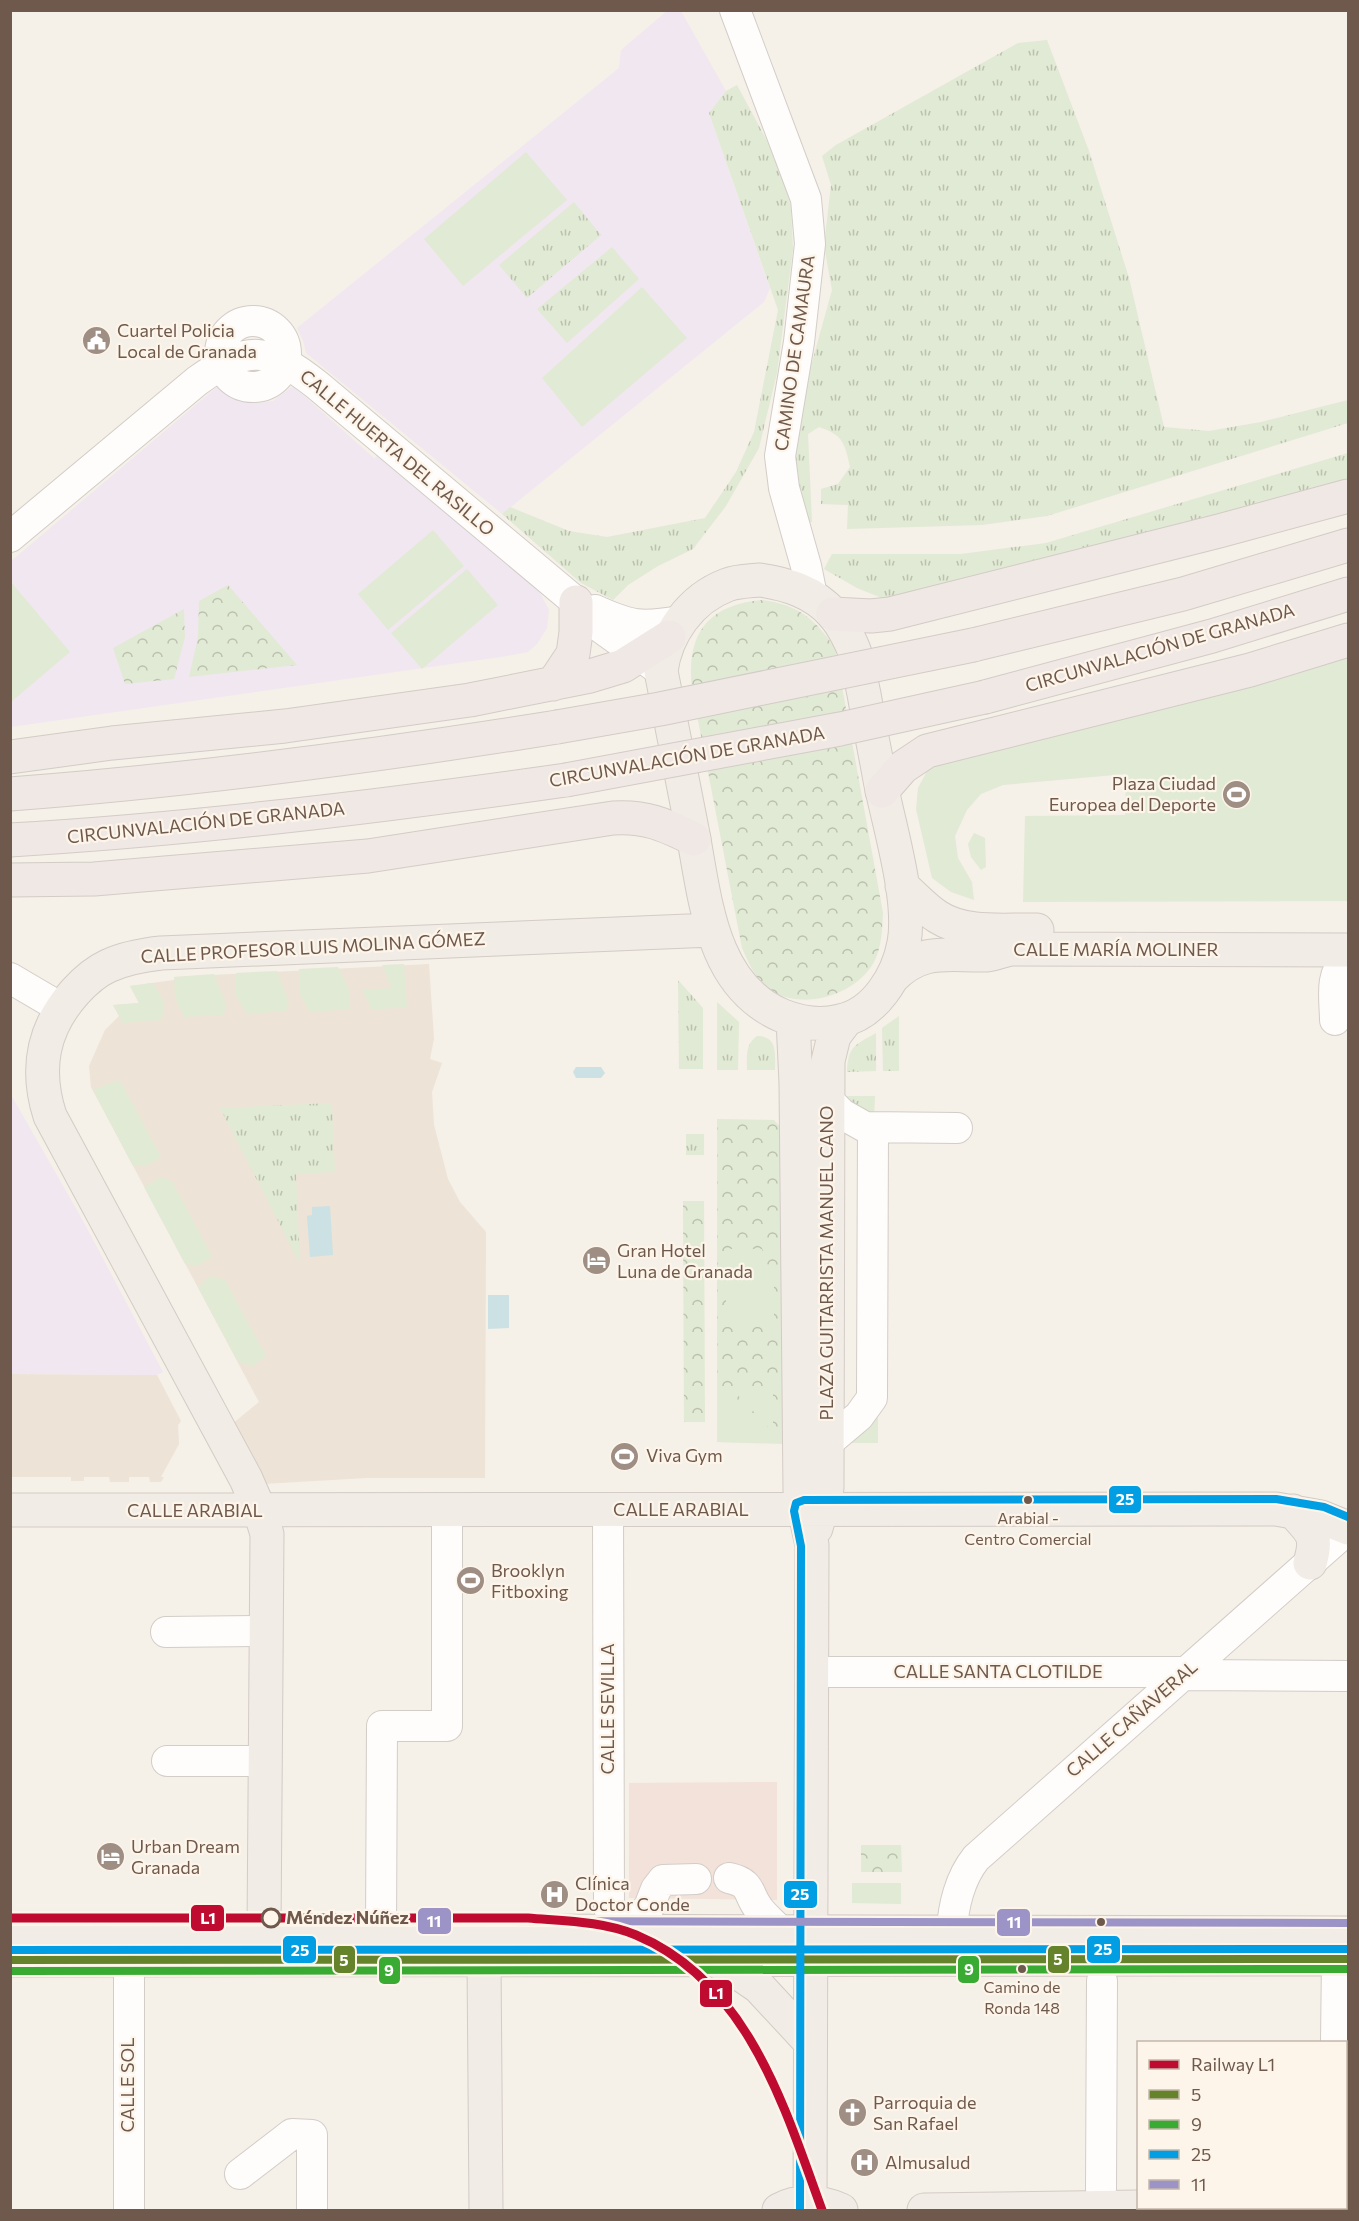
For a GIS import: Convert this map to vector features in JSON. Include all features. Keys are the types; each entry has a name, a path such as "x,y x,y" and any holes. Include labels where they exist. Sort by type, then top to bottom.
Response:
{"highway":[{"path":"823,605 871,616 890,614 1208,534 1348,496"},
{"path":"10,794 241,772 407,751 557,727 973,645 1183,594 1348,544"},
{"name":"CIRCUNVALACIÓN DE GRANADA","path":"10,840 263,819 418,801 566,780 840,729 984,697 1212,636 1348,594"},
{"path":"553,684 573,654 576,602"},
{"path":"10,757 112,743 285,726 470,700 553,684 623,666 651,664 674,629"},
{"path":"882,791 903,767 927,751 1250,670 1348,640"},
{"path":"10,880 94,879 369,856 624,817 654,820 694,839"}],"main road":[{"path":"651,664 694,839 712,930 732,975 750,997 771,1011 793,1020 819,1023 846,1020 870,1005 892,978 902,952 905,935 902,886 856,655 823,605 787,584 760,580 726,585 705,597 674,629"},
{"name":"CALLE MARÍA MOLINER","path":"902,886 939,918 956,925 978,946"},
{"name":"CALLE PROFESOR LUIS MOLINA GÓMEZ","path":"264,1930 267,1534 260,1511 241,1470 50,1116 44,1095 42,1063 48,1034 61,1008 84,982 106,967 132,957 161,952 712,930"},
{"name":"CALLE MARÍA MOLINER","path":"892,978 907,966 924,957 978,946 1010,949 1342,957"},
{"name":"PLAZA GUITARRISTA MANUEL CANO","path":"793,1020 796,1083 800,1490 813,1510 826,1488 827,1476 827,1098 830,1048 836,1032 846,1020"},
{"path":"827,1476 838,1486 867,1498 878,1509"},
{"name":"CALLE ARABIAL","path":"10,1510 1262,1509 1293,1511 1321,1517 1348,1528"},
{"path":"813,1510 812,1672 800,1940 810,2043 799,2208 830,2205 840,2211"},
{"path":"1293,1511 1308,1525 1312,1535 1313,1553 1310,1563"},
{"path":"10,1960 304,1960 479,1945 617,1919 976,1958 1346,1948"},
{"path":"10,1930 381,1930 479,1945 714,1960 800,1940 952,1931 1346,1948"},
{"path":"264,1930 304,1960"},
{"path":"479,1945 486,2211"},
{"path":"714,1960 740,1974 759,1988 810,2043"},
{"path":"924,2211 1137,2206"}],"street":[{"name":"CAMINO DE CAMAURA","path":"735,10 806,199 810,244 799,342 780,456 784,488 806,566 823,605"},
{"name":"CALLE HUERTA DEL RASILLO","path":"10,537 221,363 252,355 268,356 285,363 317,386 576,602 600,627 651,664"},
{"name":"CALLE HUERTA DEL RASILLO","path":"576,602 629,625 674,629"},
{"path":"1335,1020 1342,957"},
{"path":"10,978 61,1008"},
{"path":"827,1098 842,1114 865,1126 957,1128"},
{"path":"827,1443 859,1416 868,1406 872,1396 865,1126"},
{"path":"381,1930 382,1726 447,1726 447,1510"},
{"name":"CALLE SEVILLA","path":"608,1510 617,1919"},
{"name":"CALLE CAÑAVERAL","path":"952,1931 956,1898 976,1858 1348,1528"},
{"path":"1226,1675 1228,1644 1237,1627"},
{"path":"166,1632 266,1631"},
{"name":"CALLE SANTA CLOTILDE","path":"812,1672 1348,1676"},
{"path":"166,1761 265,1761"},
{"path":"729,1878 740,1880 748,1887 758,1908 800,1940"},
{"path":"617,1919 649,1907 656,1889 663,1880 696,1879"},
{"path":"952,1931 976,1958"},
{"path":"1336,2041 1346,1948"},
{"name":"CALLE SOL","path":"129,1960 129,2211"},
{"path":"1101,2189 1102,1981"},
{"path":"240,2174 292,2134 312,2135 312,2198"}],"shaded area":[{"path":"667,11 681,11 726,91 709,113 770,288 764,302 502,514 306,353 297,328 619,68 621,50"},
{"path":"218,386 234,399 258,403 273,401 293,386 374,458 377,456 539,591 549,610 547,628 537,644 528,652 507,656 11,727 10,562"},
{"path":"429,964 434,1039 430,1059 442,1063 432,1092 434,1125 448,1179 460,1202 486,1232 485,1478 366,1478 263,1484 232,1424 259,1402 91,1087 89,1066 105,1030 119,1016 113,1005 139,1003 130,986 174,980 174,977"},
{"path":"576,1067 601,1067 605,1073 601,1078 576,1078 573,1072"},
{"path":"10,1093 82,1219 163,1372 157,1375 11,1374"},
{"path":"330,1206 333,1255 310,1257 307,1216 312,1215 312,1207"},
{"path":"488,1295 509,1295 509,1328 488,1329"},
{"path":"11,1374 157,1375 181,1421 178,1425 179,1444 161,1477 164,1477 161,1482 150,1482 149,1477 129,1477 129,1482 110,1482 109,1477 84,1477 84,1481 71,1481 71,1477 11,1477"},
{"path":"777,1782 777,1900 629,1898 629,1783"}],"green space":[{"path":"1047,40 1089,151 1129,278 1164,427 1209,431 1261,422 1348,400 1348,423 1047,516 982,525 847,529 848,505 821,504 821,489 838,484 850,467 846,452 838,437 819,427 808,434 812,522 806,523 791,480 793,431 832,290 824,245 831,185 822,156 836,145 1018,43"},
{"path":"737,85 779,163 791,207 793,249 777,373 759,448 726,506 693,549 658,566 628,585 613,600 581,583 502,514 510,507 569,531 607,537 705,518 736,472 754,432 778,310 709,113 726,91"},
{"path":"526,152 567,200 463,286 424,239"},
{"path":"574,202 601,235 527,298 499,265"},
{"path":"612,247 639,279 567,343 537,309"},
{"path":"642,287 687,338 582,427 542,378"},
{"path":"1348,453 1348,483 907,596 882,598 857,588 824,569 832,554 961,554 1046,543"},
{"path":"433,530 464,566 388,630 358,594"},
{"path":"467,569 498,605 422,669 391,633"},
{"path":"11,582 70,652 10,702"},
{"path":"228,585 297,665 189,677 198,637 199,601"},
{"path":"762,600 775,602 805,615 813,621 835,648 883,913 879,950 866,973 845,990 818,999 790,998 770,990 755,974 742,948 692,689 693,653 697,638 704,626 727,608"},
{"path":"184,609 185,637 174,679 125,684 113,648"},
{"name":"Plaza Ciudad Europea del Deporte","path":"1348,656 1348,901 1023,902 1025,816 1125,815 1126,774 1003,785 981,794 967,810 955,836 958,858 972,882 974,900 951,892 932,878 916,809 918,788 927,771 946,758 1019,745"},
{"path":"974,833 985,838 986,867 981,870 971,857 968,844"},
{"path":"404,964 407,1007 372,1010 362,990 392,988 382,965"},
{"path":"338,967 350,991 349,1009 310,1012 299,993 299,969"},
{"path":"277,971 289,1002 286,1011 247,1014 236,996 236,973"},
{"path":"214,974 226,1004 224,1015 184,1017 175,998 174,977"},
{"path":"678,980 703,1008 703,1069 679,1069"},
{"path":"153,983 164,1001 162,1020 123,1023 113,1005 139,1003 130,986"},
{"path":"717,1002 739,1022 738,1070 717,1070"},
{"path":"899,1016 899,1071 883,1071 882,1028"},
{"path":"876,1033 876,1071 847,1072 851,1051 863,1040"},
{"path":"757,1036 769,1039 772,1043 775,1052 775,1070 747,1070 750,1043"},
{"path":"113,1082 121,1082 161,1157 147,1166 133,1166 93,1090"},
{"path":"844,1096 875,1096 874,1118 860,1115"},
{"path":"332,1103 335,1172 296,1174 300,1264 220,1108"},
{"path":"717,1119 774,1120 783,1130 784,1444 717,1442"},
{"path":"686,1134 704,1134 704,1155 686,1155"},
{"path":"161,1177 172,1181 212,1256 198,1266 185,1264 144,1187"},
{"path":"683,1201 704,1201 705,1422 684,1422"},
{"path":"726,1249 762,1249 762,1264 774,1265 774,1327 726,1327"},
{"path":"211,1276 225,1280 266,1356 253,1366 238,1362 198,1287"},
{"path":"717,1386 772,1443 717,1442"},
{"path":"730,1387 773,1388 773,1432"},
{"path":"878,1394 878,1443 850,1443"},
{"path":"861,1845 901,1845 902,1872 861,1872"},
{"path":"852,1883 901,1883 901,1904 852,1903"}],"rail line":[{"name":"L1","path":"10,1918 528,1918 583,1922 623,1930 675,1956 707,1983 734,2015 757,2051 776,2090 822,2210"}],"transit line":[{"name":"25","path":"800,2210 801,1546 794,1511 796,1503 804,1500 1276,1499 1324,1507 1348,1517"},
{"name":"11","path":"10,1920 1348,1923"},
{"name":"25","path":"10,1950 1348,1949"},
{"name":"5","path":"10,1960 1348,1959"},
{"name":"9","path":"10,1971 1348,1969"}],"place":[{"name":"Cuartel Policia Local de Granada","path":"96,341"},
{"name":"Plaza Ciudad Europea del Deporte","path":"1237,794"},
{"name":"Gran Hotel Luna de Granada","path":"596,1261"},
{"name":"Viva Gym","path":"625,1456"},
{"name":"Arabial - Centro Comercial","path":"1028,1500"},
{"name":"Brooklyn Fitboxing","path":"470,1581"},
{"name":"Urban Dream Granada","path":"110,1857"},
{"name":"Clínica Doctor Conde","path":"554,1894"},
{"name":"Méndez Núñez","path":"271,1918"},
{"name":"Camino de Ronda 148","path":"1022,1969"},
{"name":"Parroquia de San Rafael","path":"852,2113"},
{"name":"Almusalud","path":"864,2163"}]}
